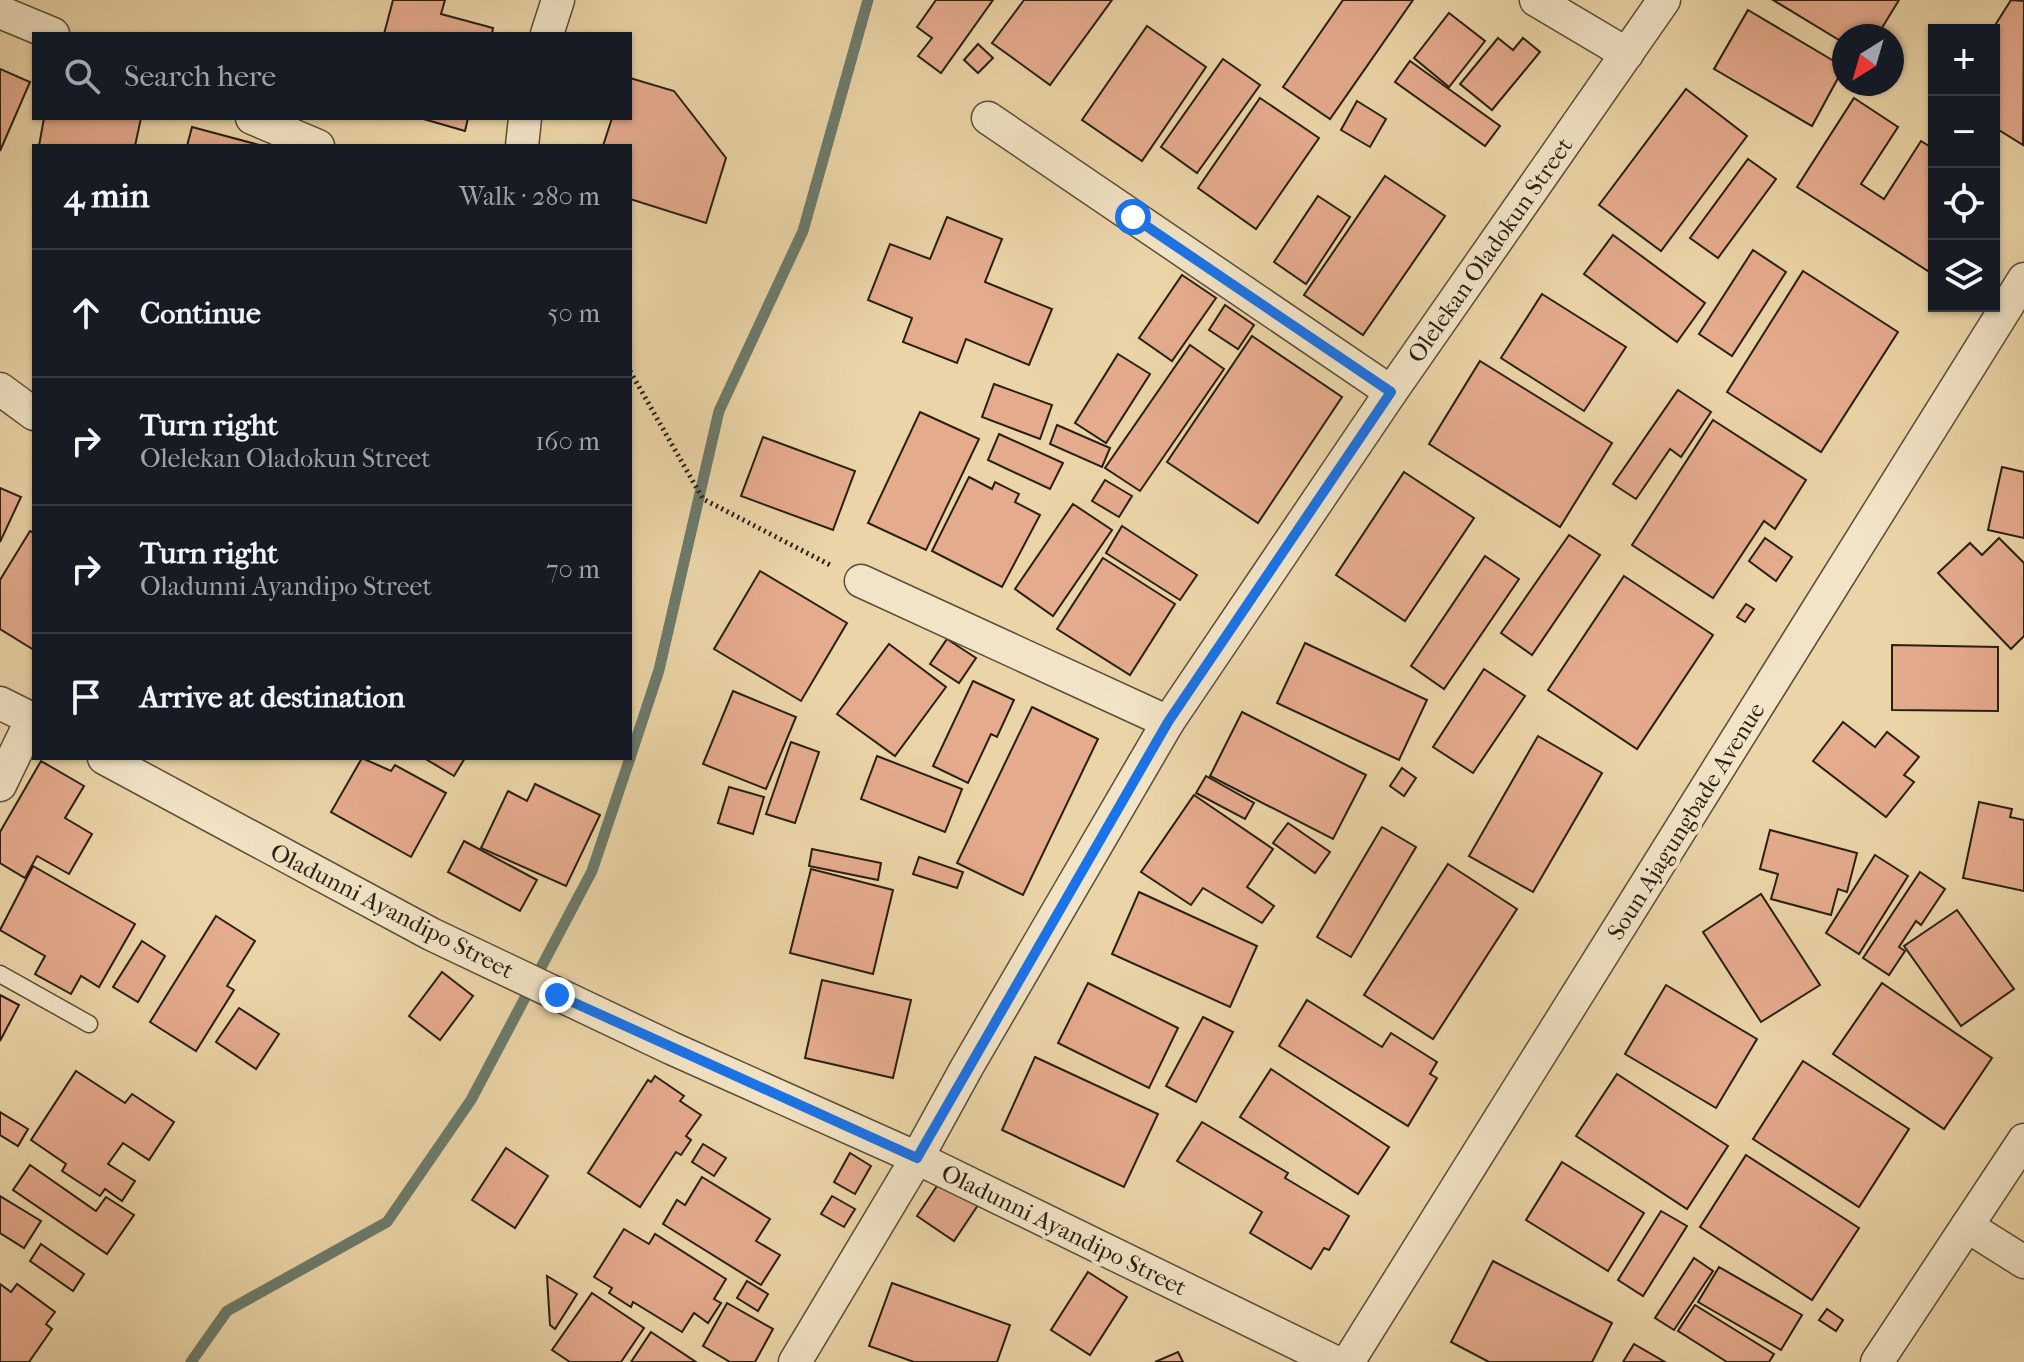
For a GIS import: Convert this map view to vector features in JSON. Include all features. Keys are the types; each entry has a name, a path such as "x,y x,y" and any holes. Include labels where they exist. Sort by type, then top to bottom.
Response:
{"street":[{"path":"548,32 558,0"},
{"path":"1536,0 1627,54"},
{"name":"Olelekan Oladokun Street","path":"795,1362 917,1158 1168,722 1391,392 1664,0"},
{"path":"0,12 48,32"},
{"path":"988,118 1391,392"},
{"path":"257,120 313,144"},
{"path":"522,144 525,120"},
{"name":"Soun Ajagungbade Avenue","path":"1348,1362 2024,279"},
{"path":"0,389 32,413"},
{"path":"861,581 1168,722"},
{"path":"0,703 32,719"},
{"path":"0,785 32,722"},
{"name":"Oladunni Ayandipo Street","path":"108,760 495,965 917,1158 1335,1362"},
{"path":"1877,1362 2024,1140"},
{"path":"1967,1226 2024,1262"}],"lane":[{"path":"0,974 89,1024"}],"path":[{"path":"632,375 703,499 861,581"}],"building":[{"path":"393,0 445,0 441,14 493,28 492,32 385,32"},
{"path":"936,0 993,0 941,73 918,56 932,38 917,27"},
{"path":"1024,0 1112,0 1050,85 992,43"},
{"path":"1343,0 1413,0 1330,119 1283,87"},
{"path":"1773,0 1899,0 1884,24 1832,24 1832,36"},
{"path":"2011,0 2024,1 2023,145 2000,131 2000,24 1996,24"},
{"path":"1748,10 1832,60 1832,89 1812,126 1714,69"},
{"path":"1449,13 1485,41 1449,87 1414,58"},
{"path":"1147,26 1206,67 1142,161 1082,120"},
{"path":"1498,38 1513,50 1523,38 1540,52 1492,110 1460,84"},
{"path":"978,44 993,58 978,73 964,60"},
{"path":"1223,59 1260,85 1197,173 1161,147"},
{"path":"1410,61 1500,126 1485,146 1395,82"},
{"path":"0,69 30,82 0,151"},
{"path":"632,79 674,91 726,158 706,223 632,200 632,144 604,144 611,120 632,120"},
{"path":"1686,89 1747,136 1661,251 1599,205"},
{"path":"1260,98 1319,138 1256,229 1198,188"},
{"path":"1854,98 1898,127 1861,184 1884,199 1921,141 1928,145 1928,271 1797,187"},
{"path":"1357,101 1386,119 1370,147 1341,130"},
{"path":"44,120 141,120 135,144 39,144"},
{"path":"427,120 468,120 465,131"},
{"path":"192,127 256,144 188,144"},
{"path":"1748,159 1776,179 1718,258 1690,238"},
{"path":"1385,176 1445,216 1363,335 1304,295"},
{"path":"1318,196 1350,217 1306,284 1274,262"},
{"path":"947,217 1002,239 985,282 1052,309 1029,365 966,339 957,363 903,342 912,318 868,300 890,244 930,259"},
{"path":"1613,235 1705,303 1677,342 1584,274"},
{"path":"1753,250 1786,272 1732,356 1699,334"},
{"path":"1803,271 1898,332 1821,452 1727,392"},
{"path":"1182,275 1216,298 1172,361 1139,338"},
{"path":"1542,294 1626,347 1584,411 1501,358"},
{"path":"1225,305 1254,325 1238,349 1209,330"},
{"path":"1252,336 1342,397 1258,523 1167,462"},
{"path":"1190,345 1224,369 1140,491 1105,468"},
{"path":"1118,354 1150,374 1106,443 1075,423"},
{"path":"1480,361 1612,443 1560,527 1429,444"},
{"path":"994,384 1052,405 1040,439 982,417"},
{"path":"1678,390 1711,412 1681,457 1670,449 1636,499 1613,484"},
{"path":"920,412 979,439 926,550 868,523"},
{"path":"1713,420 1806,480 1775,529 1764,521 1713,598 1632,545"},
{"path":"1057,425 1110,448 1102,467 1050,444"},
{"path":"999,434 1063,463 1050,489 988,460"},
{"path":"763,437 855,471 833,530 741,496"},
{"path":"2002,467 2024,472 2024,538 1988,530"},
{"path":"1404,472 1474,518 1405,621 1336,575"},
{"path":"969,477 992,489 995,482 1019,494 1015,502 1040,515 1002,587 932,551"},
{"path":"1105,480 1132,496 1119,517 1092,501"},
{"path":"0,488 21,497 0,542"},
{"path":"1073,504 1112,530 1053,616 1015,589"},
{"path":"1122,526 1197,575 1180,600 1106,553"},
{"path":"32,532 32,649 0,629 0,580"},
{"path":"1569,535 1600,555 1532,655 1501,633"},
{"path":"1765,538 1792,557 1776,581 1749,561"},
{"path":"1999,538 2024,563 2024,636 2011,649 1938,573 1970,543 1982,555"},
{"path":"1485,556 1519,579 1444,689 1411,666"},
{"path":"1103,558 1175,604 1130,675 1057,629"},
{"path":"760,571 847,623 801,701 714,649"},
{"path":"1624,576 1713,635 1637,749 1548,690"},
{"path":"1746,604 1754,609 1745,622 1737,617"},
{"path":"947,639 976,658 959,683 930,664"},
{"path":"1305,643 1427,700 1399,760 1277,703"},
{"path":"889,644 946,687 895,756 837,714"},
{"path":"1892,645 1998,647 1998,711 1892,710"},
{"path":"1484,669 1525,696 1473,773 1433,747"},
{"path":"973,681 1014,700 997,737 991,734 968,783 933,766"},
{"path":"733,691 796,717 766,789 703,764"},
{"path":"1032,707 1098,739 1023,895 957,863"},
{"path":"1242,712 1366,775 1333,839 1210,776"},
{"path":"1843,722 1875,747 1887,732 1919,757 1904,775 1914,782 1886,817 1813,761"},
{"path":"1538,736 1602,773 1533,892 1469,856"},
{"path":"791,742 819,752 795,823 766,814"},
{"path":"877,756 962,789 945,832 861,799"},
{"path":"361,760 391,771 395,765 446,793 411,857 331,812"},
{"path":"427,760 464,760 454,776"},
{"path":"41,761 84,786 65,818 92,834 69,874 37,856 25,878 0,863 0,832"},
{"path":"1402,768 1416,778 1404,796 1390,786"},
{"path":"1206,776 1254,803 1245,819 1196,793"},
{"path":"535,784 600,815 566,886 481,848 508,791 527,801"},
{"path":"729,787 764,797 753,834 718,823"},
{"path":"1194,795 1273,849 1247,887 1274,906 1262,923 1203,888 1191,905 1141,872"},
{"path":"1979,802 2012,809 2010,817 2024,820 2024,891 1963,878"},
{"path":"1288,823 1330,852 1315,873 1273,843"},
{"path":"1382,827 1416,847 1351,957 1317,937"},
{"path":"1770,830 1857,853 1847,892 1838,889 1831,915 1771,899 1778,874 1760,869"},
{"path":"464,841 537,880 520,911 448,872"},
{"path":"812,849 881,863 878,880 809,866"},
{"path":"1875,855 1908,876 1859,954 1826,933"},
{"path":"919,857 963,872 957,888 913,874"},
{"path":"1448,864 1517,909 1433,1039 1364,995"},
{"path":"33,866 135,924 99,987 81,976 71,994 35,974 45,956 0,930"},
{"path":"811,869 893,890 873,974 790,953"},
{"path":"1920,872 1945,889 1921,925 1916,921 1899,947 1905,951 1889,975 1863,958"},
{"path":"1139,892 1257,946 1230,1007 1112,954"},
{"path":"1761,894 1820,985 1761,1022 1703,932"},
{"path":"1957,910 2014,989 1961,1026 1904,946"},
{"path":"216,916 255,941 227,986 234,990 196,1051 150,1022"},
{"path":"142,941 165,956 138,1002 113,987"},
{"path":"442,972 473,996 440,1040 409,1016"},
{"path":"822,980 911,1000 893,1078 805,1058"},
{"path":"1088,983 1178,1028 1149,1088 1058,1043"},
{"path":"1882,983 1992,1058 1944,1129 1833,1054"},
{"path":"1666,985 1757,1039 1716,1108 1625,1054"},
{"path":"0,995 19,1005 0,1041"},
{"path":"1307,1000 1382,1047 1391,1033 1437,1062 1430,1074 1437,1078 1408,1126 1279,1046"},
{"path":"239,1008 279,1034 256,1069 216,1042"},
{"path":"1203,1017 1233,1032 1196,1102 1166,1086"},
{"path":"1035,1057 1158,1114 1124,1187 1002,1130"},
{"path":"1803,1061 1909,1129 1859,1207 1753,1139"},
{"path":"1271,1069 1389,1147 1358,1194 1240,1117"},
{"path":"76,1071 125,1103 132,1094 174,1122 149,1160 123,1143 108,1164 135,1181 122,1201 105,1189 100,1196 62,1171 66,1164 31,1140"},
{"path":"1617,1074 1728,1146 1687,1209 1576,1136"},
{"path":"655,1076 684,1096 680,1101 701,1115 686,1136 691,1140 681,1155 676,1152 640,1207 588,1173 648,1080 651,1082"},
{"path":"0,1112 28,1129 18,1146 0,1135"},
{"path":"1202,1122 1288,1173 1285,1178 1349,1216 1329,1250 1324,1248 1311,1269 1250,1233 1262,1212 1177,1161"},
{"path":"703,1144 726,1158 714,1176 692,1162"},
{"path":"506,1148 548,1176 515,1228 472,1200"},
{"path":"850,1153 871,1166 855,1194 834,1182"},
{"path":"1746,1155 1859,1228 1812,1300 1700,1227"},
{"path":"1562,1162 1644,1213 1608,1271 1526,1220"},
{"path":"30,1165 96,1211 106,1197 134,1215 107,1254 13,1190"},
{"path":"702,1177 770,1219 756,1241 780,1255 761,1285 663,1224 677,1200 685,1205"},
{"path":"941,1180 978,1205 954,1241 917,1216"},
{"path":"0,1196 41,1221 24,1248 0,1233"},
{"path":"832,1196 855,1209 844,1227 821,1214"},
{"path":"1661,1211 1687,1226 1643,1296 1618,1280"},
{"path":"624,1229 649,1244 655,1234 726,1279 714,1299 721,1303 708,1323 694,1313 682,1332 633,1302 631,1307 609,1293 612,1288 594,1277"},
{"path":"41,1244 84,1274 73,1291 30,1261"},
{"path":"1694,1258 1713,1271 1674,1330 1655,1318"},
{"path":"1493,1261 1612,1323 1592,1362 1489,1362 1451,1342"},
{"path":"1719,1267 1802,1315 1781,1350 1698,1302"},
{"path":"1088,1272 1127,1297 1090,1355 1051,1330"},
{"path":"547,1276 577,1294 555,1329 550,1325"},
{"path":"747,1281 768,1294 758,1311 737,1298"},
{"path":"892,1283 1010,1325 997,1362 914,1362 869,1346"},
{"path":"0,1284 11,1292 17,1284 55,1312 46,1324 52,1329 29,1362 0,1362"},
{"path":"592,1293 644,1328 621,1362 570,1362 552,1350"},
{"path":"727,1303 773,1329 755,1362 730,1362 703,1346"},
{"path":"1695,1305 1774,1354 1769,1362 1727,1362 1678,1331"},
{"path":"1827,1309 1843,1320 1836,1331 1819,1320"},
{"path":"651,1332 696,1362 631,1362"},
{"path":"1634,1344 1665,1362 1623,1362"},
{"path":"1178,1352 1183,1362 1155,1362"}],"waterway":[{"path":"632,752 659,670 719,411 803,231 868,0"},
{"path":"191,1362 227,1311 387,1222 471,1100 592,871 629,760"}],"route":[{"path":"557,995 917,1158 1168,722 1391,392 1133,217"}]}
